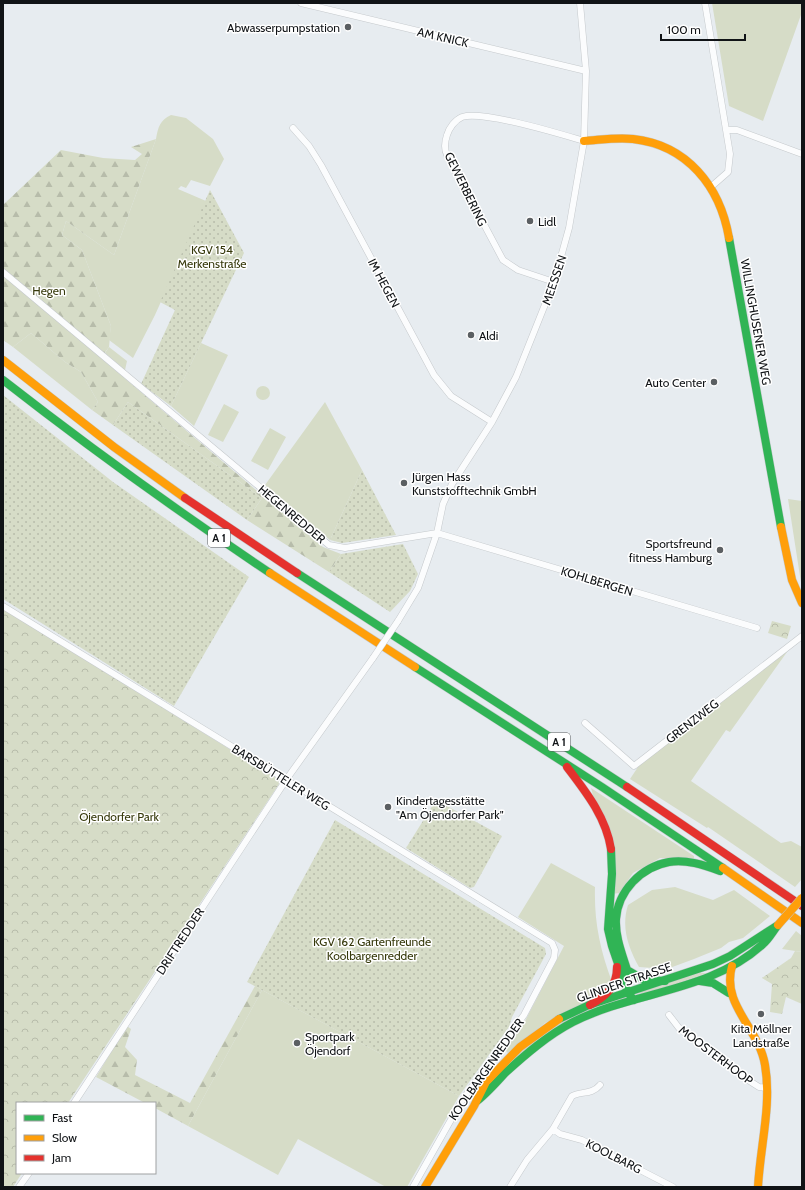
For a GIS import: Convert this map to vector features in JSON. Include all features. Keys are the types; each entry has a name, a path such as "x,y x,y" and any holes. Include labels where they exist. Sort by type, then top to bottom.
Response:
{"main road":[{"name":"WILLINGHUSENER WEG","path":"584,141 634,140 665,147 688,160 700,171 712,186 725,213 772,485 792,580 802,603"},
{"name":"A 1","path":"3,360 114,446 219,522 348,608 639,794 802,906"},
{"name":"A 1","path":"3,380 106,459 245,556 562,760 741,879 802,923"},
{"path":"562,760 591,797 608,834 612,863 608,922 609,936 616,960 634,1000"},
{"path":"631,992 627,970 617,934 616,911 624,892 638,877 658,865 680,862 703,864 741,879"},
{"name":"GLINDER STRASSE","path":"478,1100 486,1095 508,1070 533,1048 566,1026 596,1012 700,981 732,966 772,936 778,925 802,898"},
{"name":"GLINDER STRASSE","path":"425,1187 450,1143 478,1100 480,1091 524,1044 562,1018 590,1005 713,964 736,953 768,930 778,925"},
{"path":"590,1005 605,995 614,986 617,975 616,960"},
{"path":"713,964 717,973 720,987"},
{"path":"732,966 727,983 729,993 761,1046 768,1076 758,1166 758,1187"},
{"path":"627,970 643,981 665,981"},
{"path":"717,973 727,983"},
{"path":"700,981 714,983 729,993"}],"street":[{"name":"AM KNICK","path":"301,3 586,71"},
{"name":"MEESSEN","path":"437,533 443,504 452,484 492,422 518,373 554,282 569,228 584,141 586,71 580,3"},
{"path":"705,3 730,154 728,172 712,186"},
{"name":"GEWERBERING","path":"554,282 518,270 503,260 447,156 446,138 448,128 461,117 476,116 496,118 584,141"},
{"name":"IM HEGEN","path":"293,128 310,146 321,165 434,375 451,396 492,422"},
{"path":"726,130 737,130 802,154"},
{"name":"HEGENREDDER","path":"3,272 329,545 345,548 437,533"},
{"path":"286,780 398,622 418,588 437,533"},
{"name":"KOHLBERGEN","path":"437,533 757,628"},
{"name":"BARSBÜTTELER WEG","path":"3,606 552,943 555,950"},
{"name":"GRENZWEG","path":"585,723 634,766 802,636"},
{"name":"DRIFTREDDER","path":"75,1102 286,780"},
{"name":"KOOLBARGENREDDER","path":"413,1187 461,1102 524,1015 554,958 555,950"},
{"name":"MOOSTERHOOP","path":"669,1015 679,1028 748,1080 759,1087 767,1088"},
{"path":"510,1187 527,1160 553,1129 572,1096 596,1090 600,1086"},
{"name":"KOOLBARG","path":"553,1129 560,1134 582,1140 673,1187"},
{"path":"19,1187 27,1174"}],"green space":[{"path":"712,3 802,3 802,12 763,121 729,106"},
{"path":"171,115 186,118 213,139 224,159 210,186 191,180 186,188 181,186 178,189 206,201 155,315 133,358 109,340 111,326 82,250 62,235 66,221 114,255 159,127 164,119"},
{"name":"Hegen","path":"156,139 114,255 66,221 62,235 82,250 111,326 109,347 101,358 323,547 341,554 329,572 247,520 262,498 128,402 113,425 92,410 98,402 81,372 65,362 31,333 13,347 3,340 3,205 61,150 103,158 135,160 142,154 131,147"},
{"name":"KGV 154 Merkenstraße","path":"210,190 244,253 171,406 141,384 175,310 160,302"},
{"path":"31,333 65,362 81,372 98,402 92,410 13,347"},
{"path":"201,343 228,355 194,426 171,406"},
{"path":"109,347 127,361 125,370 105,353"},
{"path":"260,386 266,386 270,390 270,396 266,400 260,400 256,396 256,390"},
{"path":"3,395 113,482 249,577 174,706 3,599"},
{"path":"128,402 262,498 247,520 113,425"},
{"path":"325,402 362,470 330,540 265,485"},
{"path":"224,404 239,412 223,442 208,435"},
{"path":"270,428 286,437 268,470 251,461"},
{"path":"362,470 396,535 342,543 330,540"},
{"path":"788,499 802,501 802,589"},
{"path":"403,544 418,574 410,591 390,612 329,572 341,554"},
{"name":"Öjendorfer Park","path":"3,609 278,779 279,784 69,1102 16,1102 16,1174 21,1174 13,1187 3,1187"},
{"path":"772,621 791,626 787,639 768,633"},
{"path":"786,651 787,652 730,732 726,730 691,781 781,843 791,841 802,847 802,879 795,887 708,827 707,828 630,779 640,764"},
{"path":"591,788 694,856 694,859 660,858 633,873 619,893 612,894 615,876"},
{"path":"436,800 502,836 474,887 470,888 406,848"},
{"name":"KGV 162 Gartenfreunde Koolbargenredder","path":"335,820 545,948 546,954 512,1017 509,1027 459,1096 247,982"},
{"path":"551,863 595,887 597,924 604,958 612,982 601,995 545,1023 508,1053 505,1050 524,1023 564,946 518,917"},
{"path":"675,887 713,900 734,890 770,916 743,938 729,942 721,948 694,959 667,969 639,967 627,937 625,921 628,905 652,890"},
{"path":"796,931 802,936 802,952 782,949"},
{"path":"795,951 802,952 802,1004 786,997 782,1014 770,1012 772,984 762,978 791,958"},
{"path":"699,973 707,973 646,994 636,993"},
{"path":"255,986 262,990 188,1126 156,1109 156,1102 143,1102 96,1077 127,1026 131,1029 125,1047 137,1060 135,1075 190,1103"},
{"name":"Sportpark Öjendorf","path":"262,990 459,1096 407,1187 386,1187 298,1139 278,1175 188,1126"},
{"path":"619,998 587,1011 552,1029 484,1092 503,1069 525,1047 549,1029 575,1014"}],"traffic: fast":[{"path":"729,238 781,527"},
{"path":"3,380 135,479 270,573"},
{"path":"297,573 627,787"},
{"path":"415,667 602,787 723,868"},
{"path":"611,849 612,874 608,929 612,946 628,993 634,1000"},
{"path":"628,973 618,940 616,919 621,899 633,882 649,869 675,861 688,862 720,871"},
{"path":"477,1101 521,1059 564,1027 621,1003 696,982 720,972 742,960 763,944 778,925"},
{"path":"559,1019 589,1005 713,964 730,956 778,925"},
{"path":"627,970 644,980 665,981"},
{"path":"700,981 713,983 729,993"}],"traffic: slow":[{"path":"584,141 615,138 633,139 652,143 670,150 685,159 698,171 709,185 718,201 725,219 729,238"},
{"path":"3,360 114,447 185,498"},
{"path":"781,527 792,580 802,603"},
{"path":"270,573 415,667"},
{"path":"723,868 802,923"},
{"path":"778,925 802,898"},
{"path":"732,966 730,980 732,993 736,1005 756,1039 765,1065 767,1080 766,1111 758,1187"},
{"path":"425,1187 474,1106 486,1082 520,1047 559,1019"}],"traffic: jam":[{"path":"185,498 297,573"},
{"path":"567,767 588,795 600,816 605,826 611,849"},
{"path":"627,787 802,906"},
{"path":"590,1005 610,990 615,980 617,967"}],"place":[{"name":"Abwasserpumpstation","path":"348,27"},
{"name":"Lidl","path":"530,221"},
{"name":"Aldi","path":"471,335"},
{"name":"Auto Center","path":"714,382"},
{"name":"Jürgen Hass Kunststofftechnik GmbH","path":"404,483"},
{"name":"Sportsfreund fitness Hamburg","path":"720,550"},
{"name":"Kindertagesstätte \"Am Öjendorfer Park\"","path":"388,807"},
{"name":"Kita Möllner Landstraße","path":"761,1014"},
{"name":"Sportpark Öjendorf","path":"297,1043"}]}
